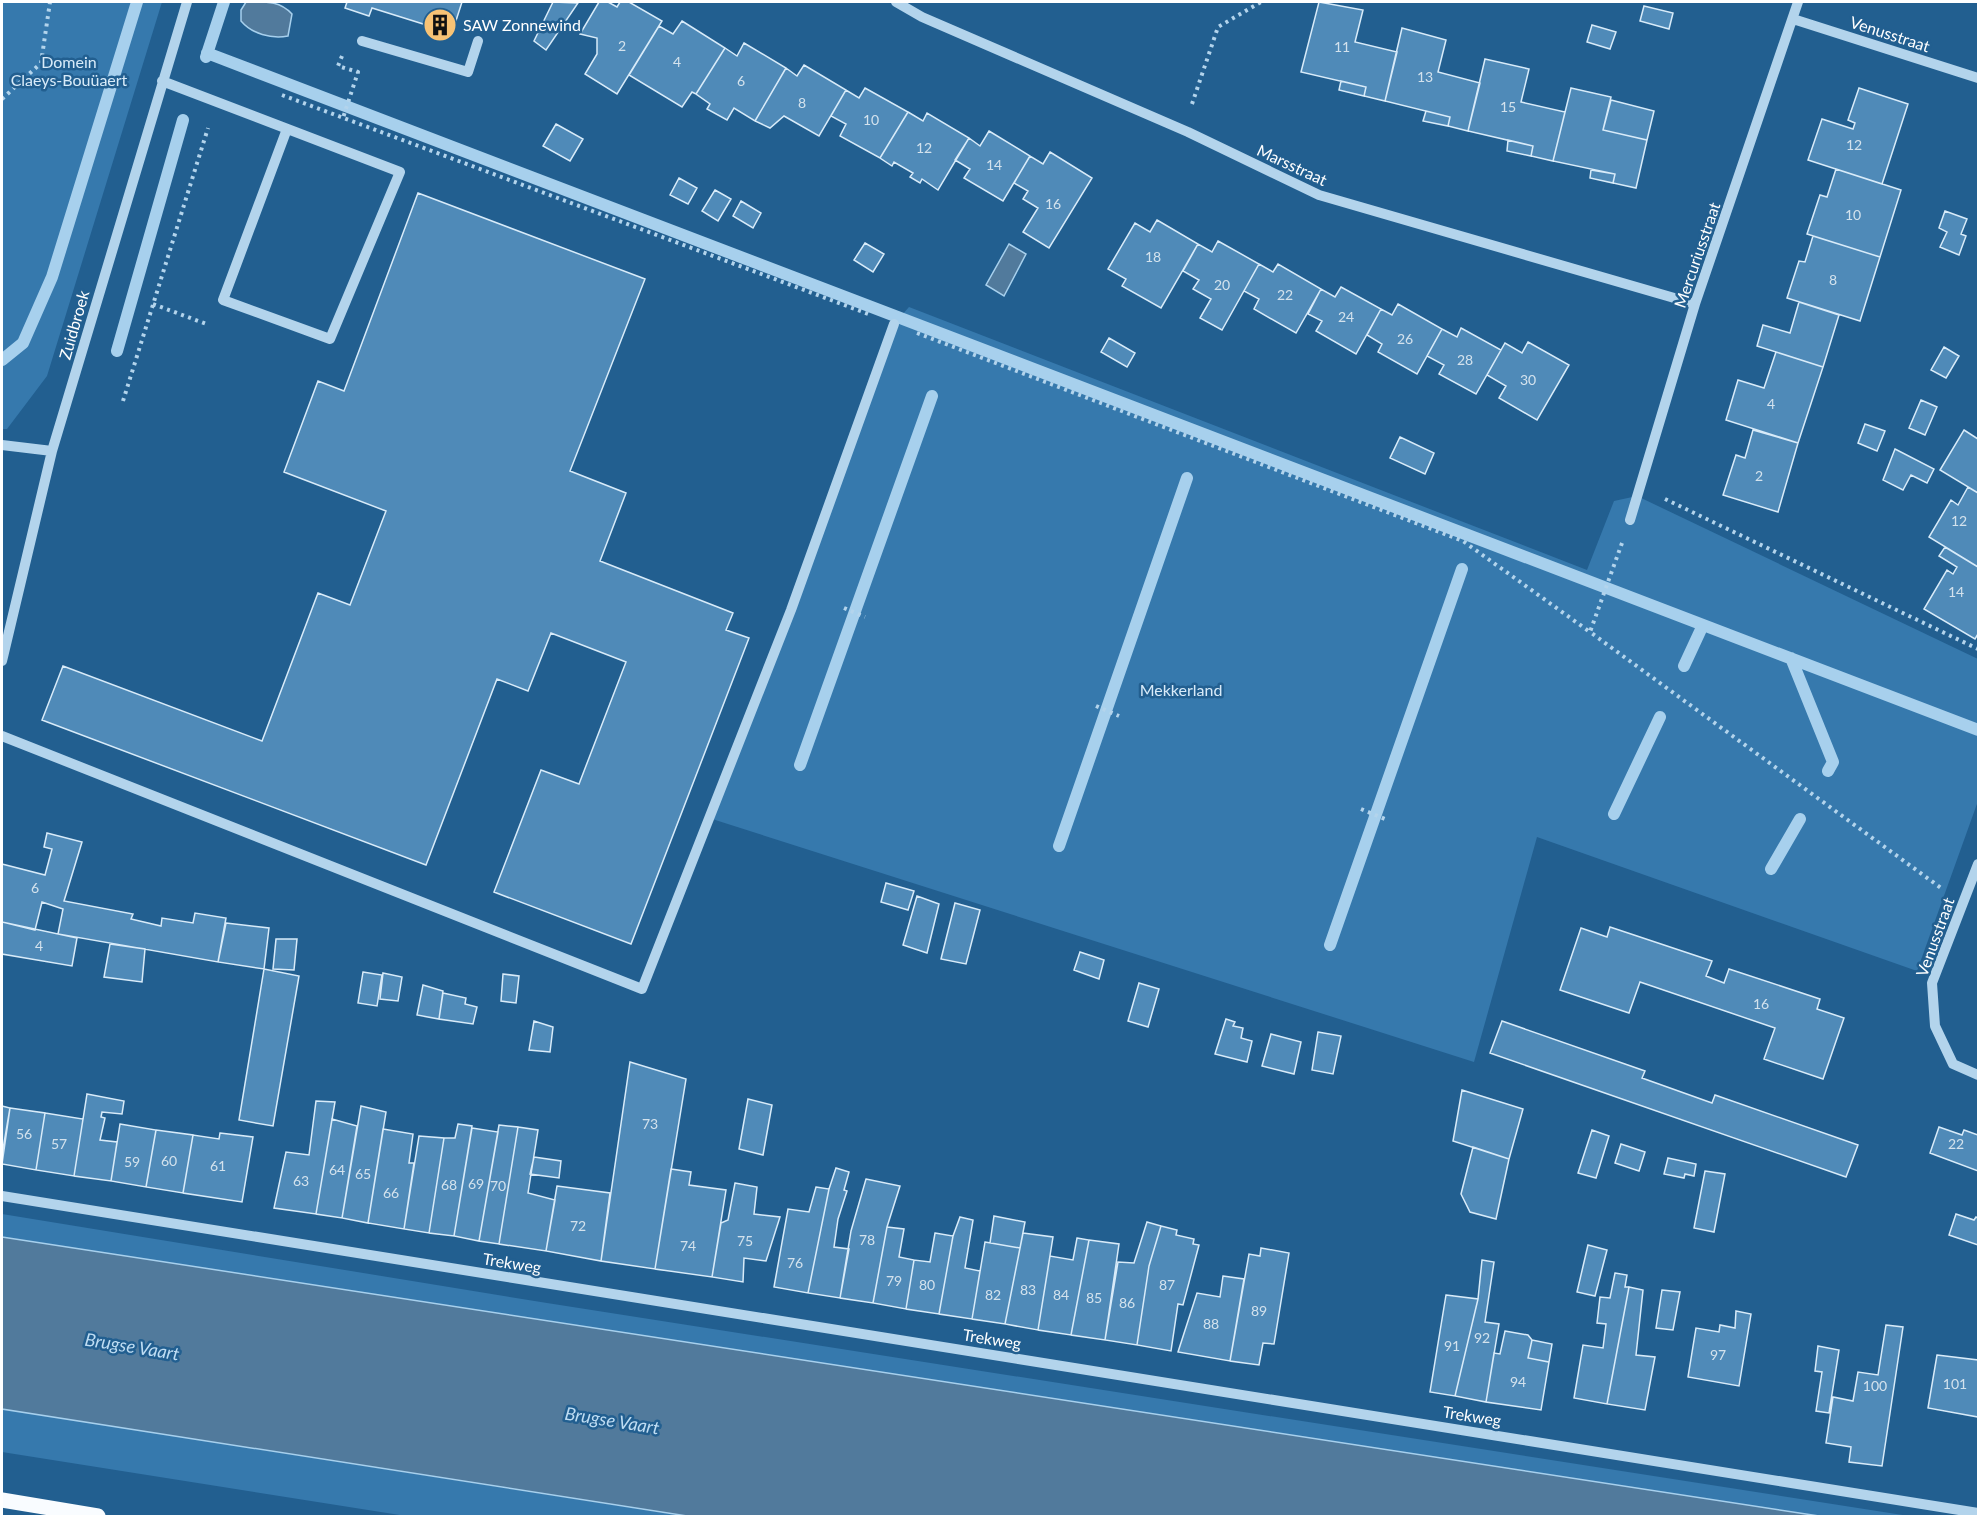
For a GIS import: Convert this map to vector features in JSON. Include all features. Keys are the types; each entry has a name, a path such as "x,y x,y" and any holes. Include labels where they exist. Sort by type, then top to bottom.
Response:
{"main road":[{"path":"2,1500 98,1516"}],"street":[{"name":"Zuidbroek","path":"2,661 52,450 187,2"},
{"name":"Marsstraat","path":"896,2 922,17 1188,132 1319,195 1695,304"},
{"name":"Mercuriusstraat","path":"1630,520 1695,304 1798,2"},
{"name":"Venusstraat","path":"1792,19 1978,78"},
{"path":"362,41 468,72 478,41"},
{"path":"162,81 400,172 330,339 223,300 287,129"},
{"path":"2,736 642,989 791,610 894,324"},
{"path":"2,445 52,450"},
{"name":"Venusstraat","path":"1978,864 1932,983 1935,1026 1953,1064 1978,1074"},
{"name":"Trekweg","path":"2,1196 1978,1513"}],"path":[{"path":"2,99 41,63 50,2"},
{"path":"1188,132 1192,104 1218,27 1261,2"},
{"path":"344,116 353,89"},
{"path":"123,401 216,101"},
{"path":"1640,488 1978,649"},
{"path":"1611,571 1590,632 1964,904"},
{"path":"844,608 865,617"},
{"path":"1096,706 1119,716"},
{"path":"1361,809 1385,819"}],"green space":[{"name":"Domein Claeys-Bouüaert","path":"2,2 162,2 47,376 7,429 2,429"},
{"name":"Mekkerland","path":"909,307 1587,570 1614,501 1637,496 1978,659 1978,801 1917,971 1537,837 1474,1062 709,818 894,324"},
{"path":"2,1214 547,1303 1909,1516 1816,1516 2,1237"},
{"path":"2,1409 684,1516 406,1516 2,1452"}],"water":[{"path":"246,2 271,3 287,9 292,14 288,36 275,37 262,34 245,26 241,21 241,10"},
{"path":"1009,244 1026,254 1004,296 986,285"},
{"name":"Brugse Vaart","path":"2,1237 1819,1516 687,1516 2,1409"}],"building":[{"name":"SAW Zonnewind","path":"347,2 462,2 452,33 372,8 369,16 345,8"},
{"path":"553,2 578,3 546,50 534,41"},
{"path":"599,2 608,2 617,7 620,2 629,2 662,21 617,94 585,74 597,54 597,38 580,34"},
{"path":"1319,2 1363,10 1355,42 1397,52 1385,101 1364,96 1366,87 1301,72"},
{"path":"1644,6 1673,13 1669,29 1640,21"},
{"path":"682,21 725,48 696,94 692,92 682,107 629,75 659,26 673,34"},
{"path":"1592,25 1616,32 1610,49 1587,42"},
{"path":"1402,28 1446,40 1438,72 1480,83 1468,131 1448,126 1450,117 1385,101"},
{"path":"744,43 786,68 755,121 734,108 727,120 707,109 710,104 696,94 725,48 737,56"},
{"path":"1485,59 1529,69 1521,102 1565,112 1553,161 1531,156 1533,146 1468,131"},
{"path":"804,65 846,90 819,136 784,116 770,128 755,121 786,68 797,76"},
{"path":"1341,81 1366,87 1364,96 1339,90"},
{"path":"865,88 908,112 880,158 840,136 846,124 831,116 846,90 859,98"},
{"path":"1571,88 1611,97 1603,130 1647,140 1636,188 1613,183 1615,174 1553,161"},
{"path":"1859,88 1908,104 1882,184 1808,160 1822,119 1853,129 1855,123 1848,120"},
{"path":"1611,100 1654,111 1647,140 1603,130"},
{"path":"1426,111 1450,117 1448,126 1423,121"},
{"path":"908,112 923,121 927,113 969,138 938,190 922,179 920,183 910,177 913,173 894,162 892,166 880,158"},
{"path":"556,124 583,139 570,161 543,146"},
{"path":"989,131 1030,156 1003,201 964,178 970,169 955,160 969,138 980,146"},
{"path":"1508,140 1533,146 1531,156 1507,151"},
{"path":"1050,152 1092,178 1049,248 1023,232 1038,208 1023,199 1028,191 1014,183 1030,156 1043,164"},
{"path":"1836,169 1901,190 1880,257 1807,234 1820,195 1827,197"},
{"path":"1591,170 1615,174 1613,183 1590,178"},
{"path":"679,178 697,188 688,204 670,195"},
{"path":"715,190 731,199 718,221 702,211"},
{"path":"418,193 645,279 570,471 626,493 600,561 733,613 726,630 749,638 631,944 494,892 541,770 579,784 626,662 551,633 528,691 497,679 426,865 42,720 63,666 262,741 318,593 350,605 386,511 284,472 318,381 344,391"},
{"path":"741,201 761,213 753,228 733,216"},
{"path":"1945,211 1967,219 1961,234 1966,236 1959,255 1940,247 1947,232 1939,228"},
{"path":"1157,220 1198,244 1161,308 1122,286 1126,279 1108,269 1135,223 1150,232"},
{"path":"1813,236 1880,257 1860,321 1787,298 1799,261 1805,262"},
{"path":"1218,241 1259,264 1222,330 1200,318 1211,299 1193,289 1199,280 1183,271 1198,244 1212,252"},
{"path":"865,243 884,254 873,272 854,260"},
{"path":"1259,264 1273,272 1278,264 1321,289 1296,333 1254,309 1259,299 1244,291"},
{"path":"1341,287 1381,309 1356,354 1316,331 1322,321 1308,314 1321,289 1335,297"},
{"path":"1799,302 1839,315 1823,367 1757,346 1763,325 1790,333"},
{"path":"1398,304 1442,329 1417,374 1378,352 1382,344 1367,335 1381,309 1392,315"},
{"path":"1461,328 1501,350 1476,394 1439,374 1444,365 1427,356 1442,329 1457,337"},
{"path":"1109,338 1135,353 1127,367 1101,352"},
{"path":"1528,342 1569,365 1537,420 1499,398 1506,386 1487,375 1505,343 1522,353"},
{"path":"1944,347 1959,356 1946,378 1931,370"},
{"path":"1776,352 1823,367 1798,443 1726,420 1738,380 1764,388"},
{"path":"1921,400 1937,407 1925,435 1909,428"},
{"path":"1865,424 1885,431 1877,451 1858,443"},
{"path":"1753,430 1798,443 1778,512 1723,495 1736,455 1745,458"},
{"path":"1964,430 1978,439 1978,493 1940,470"},
{"path":"1400,437 1434,453 1425,474 1390,458"},
{"path":"1895,449 1934,469 1927,483 1911,475 1903,490 1883,480"},
{"path":"1968,487 1978,493 1978,567 1929,537 1951,500 1958,505"},
{"path":"1945,547 1978,567 1978,634 1975,639 1924,609 1947,570 1953,574 1957,567 1939,556"},
{"path":"47,833 82,842 64,901 133,914 131,919 161,926 162,918 193,923 195,913 226,918 218,962 58,934 63,909 42,902 35,930 2,922 2,864 45,875 52,849 44,847"},
{"path":"886,883 914,891 908,910 881,902"},
{"path":"917,896 939,904 927,953 903,945"},
{"path":"955,903 980,910 966,964 941,959"},
{"path":"2,922 77,938 72,966 2,954"},
{"path":"226,923 269,928 264,969 218,962"},
{"path":"1610,927 1712,961 1706,976 1724,983 1729,969 1820,999 1817,1009 1844,1018 1823,1079 1764,1059 1775,1028 1640,982 1629,1013 1560,990 1581,928 1607,937"},
{"path":"276,939 297,939 294,970 273,969"},
{"path":"110,944 145,949 142,982 104,977"},
{"path":"1080,952 1104,960 1099,979 1074,970"},
{"path":"264,969 299,976 273,1126 239,1120"},
{"path":"363,972 382,975 377,1006 358,1003"},
{"path":"383,973 402,977 398,1001 380,999"},
{"path":"503,974 519,976 516,1003 501,1001"},
{"path":"1139,983 1159,989 1148,1027 1128,1021"},
{"path":"423,985 443,991 439,1019 417,1015"},
{"path":"443,993 466,998 465,1004 477,1007 473,1024 439,1019"},
{"path":"1226,1019 1235,1022 1233,1026 1243,1028 1241,1038 1252,1041 1247,1062 1215,1054"},
{"path":"534,1021 553,1027 550,1052 529,1050"},
{"path":"1502,1021 1645,1071 1642,1078 1712,1103 1715,1095 1858,1145 1846,1177 1490,1053"},
{"path":"1318,1032 1341,1036 1333,1074 1312,1070"},
{"path":"1271,1034 1301,1042 1294,1074 1262,1066"},
{"path":"630,1062 686,1079 655,1269 601,1261"},
{"path":"1462,1090 1523,1109 1509,1159 1453,1141"},
{"path":"87,1094 124,1101 122,1114 102,1112 101,1117 105,1118 100,1140 117,1142 111,1181 74,1176"},
{"path":"748,1099 772,1105 763,1155 739,1149"},
{"path":"316,1101 335,1102 316,1214 274,1208 286,1152 309,1155"},
{"path":"2,1106 10,1108 2,1155"},
{"path":"361,1106 386,1112 368,1223 342,1218"},
{"path":"10,1108 45,1113 36,1170 2,1164"},
{"path":"45,1113 83,1119 74,1176 36,1170"},
{"path":"332,1119 357,1126 342,1218 316,1214"},
{"path":"120,1124 156,1130 146,1187 111,1181"},
{"path":"458,1124 472,1126 454,1236 429,1233 444,1138 455,1138"},
{"path":"499,1125 518,1127 499,1244 479,1241"},
{"path":"518,1127 538,1130 528,1193 555,1200 546,1251 499,1244"},
{"path":"1939,1127 1962,1135 1964,1130 1978,1135 1978,1171 1930,1153"},
{"path":"472,1128 498,1132 479,1241 454,1236"},
{"path":"383,1129 413,1134 409,1163 414,1163 404,1229 368,1223"},
{"path":"156,1130 193,1135 183,1193 146,1187"},
{"path":"1592,1130 1609,1136 1596,1178 1578,1173"},
{"path":"220,1133 253,1137 242,1202 183,1193 193,1135 219,1139"},
{"path":"419,1136 444,1138 429,1233 404,1229"},
{"path":"1621,1144 1645,1152 1639,1171 1615,1163"},
{"path":"1473,1147 1509,1159 1496,1219 1470,1212 1461,1194"},
{"path":"534,1157 561,1161 559,1178 530,1174"},
{"path":"1668,1158 1696,1164 1694,1176 1685,1174 1684,1178 1664,1174"},
{"path":"836,1168 849,1172 834,1247 849,1249 840,1298 808,1293 829,1189"},
{"path":"671,1169 691,1172 689,1185 726,1190 712,1277 655,1269"},
{"path":"1705,1171 1725,1174 1714,1232 1694,1228"},
{"path":"866,1179 900,1186 887,1227 873,1303 840,1298 851,1231"},
{"path":"735,1183 757,1187 754,1214 780,1217 766,1261 744,1258 743,1282 712,1277 721,1223 728,1220"},
{"path":"557,1186 610,1193 601,1261 546,1251"},
{"path":"816,1187 829,1189 808,1293 774,1287 788,1209 809,1212"},
{"path":"1956,1214 1974,1220 1978,1218 1978,1245 1949,1235"},
{"path":"994,1216 1025,1222 1020,1248 990,1243"},
{"path":"960,1217 973,1220 965,1268 980,1271 972,1319 939,1314 953,1236"},
{"path":"1147,1222 1161,1226 1149,1266 1137,1345 1105,1340 1118,1262 1134,1263"},
{"path":"1161,1226 1177,1230 1176,1235 1194,1239 1193,1244 1199,1245 1183,1305 1178,1304 1171,1351 1137,1345 1149,1266"},
{"path":"887,1227 904,1229 899,1257 914,1260 906,1309 873,1303"},
{"path":"935,1233 953,1236 939,1314 906,1309 914,1260 930,1262"},
{"path":"1023,1233 1053,1237 1038,1330 1005,1324"},
{"path":"1077,1238 1089,1240 1071,1335 1038,1330 1050,1256 1073,1260"},
{"path":"1089,1240 1119,1244 1105,1340 1071,1335"},
{"path":"985,1242 1020,1248 1005,1324 972,1319"},
{"path":"1588,1245 1607,1250 1595,1296 1577,1292"},
{"path":"1261,1248 1289,1253 1274,1344 1263,1343 1259,1365 1230,1361 1249,1254 1260,1256"},
{"path":"1482,1260 1494,1262 1485,1322 1499,1324 1486,1402 1455,1396 1478,1299"},
{"path":"1615,1273 1627,1275 1625,1287 1629,1287 1607,1404 1574,1398 1583,1345 1603,1348 1606,1324 1597,1323 1600,1297 1610,1298"},
{"path":"1223,1276 1244,1279 1230,1361 1178,1352 1197,1293 1220,1297"},
{"path":"1629,1287 1643,1290 1636,1355 1655,1357 1645,1410 1607,1404"},
{"path":"1662,1290 1680,1292 1673,1330 1656,1328"},
{"path":"1446,1295 1478,1299 1455,1396 1430,1392"},
{"path":"1736,1311 1751,1314 1739,1386 1688,1377 1696,1328 1719,1332 1720,1325 1735,1328"},
{"path":"1886,1325 1903,1327 1882,1466 1849,1462 1851,1447 1826,1443 1833,1397 1853,1401 1858,1372 1878,1375"},
{"path":"1505,1331 1528,1335 1532,1340 1528,1358 1549,1362 1541,1410 1486,1402 1494,1353 1500,1354"},
{"path":"1532,1340 1552,1344 1549,1362 1528,1358"},
{"path":"1818,1346 1839,1350 1829,1413 1816,1411 1822,1372 1815,1371"},
{"path":"1937,1355 1978,1360 1978,1417 1928,1408"}],"waterway":[{"path":"2,360 23,343 52,277 137,2"},
{"path":"206,57 224,2"},
{"path":"207,53 1978,730"},
{"path":"117,351 183,120"},
{"path":"800,765 932,396"},
{"path":"1059,846 1187,478"},
{"path":"1330,945 1462,569"},
{"path":"1684,666 1703,625"},
{"path":"1791,658 1833,762 1828,771"},
{"path":"1614,814 1660,717"},
{"path":"1771,869 1800,819"}],"place":[{"name":"SAW Zonnewind","path":"440,25"}]}
